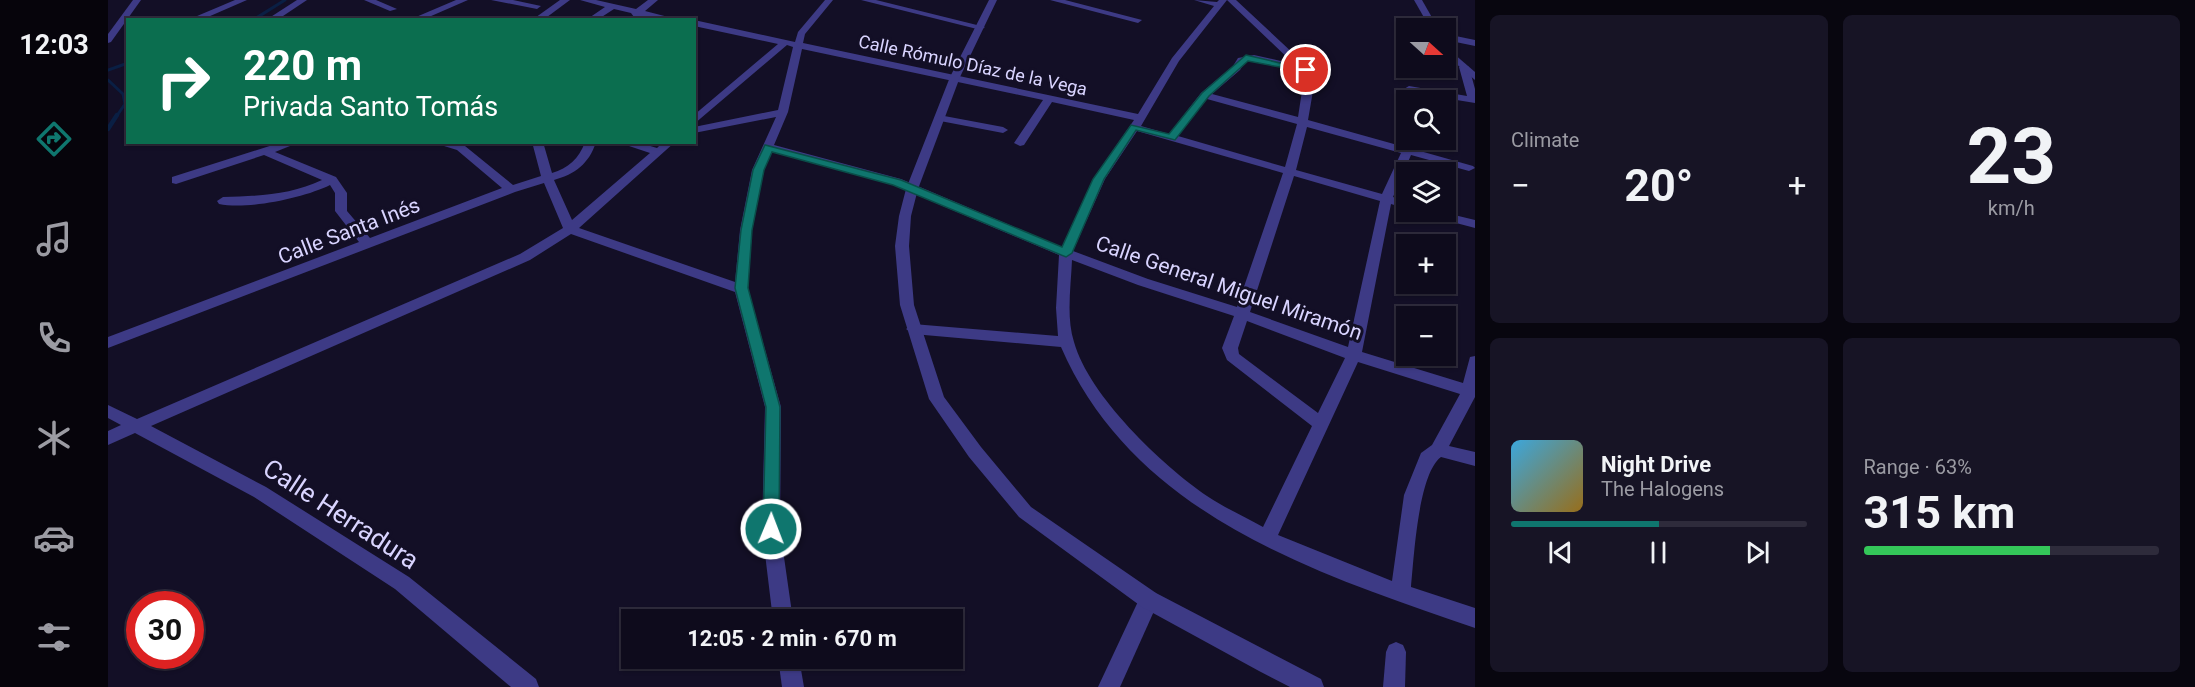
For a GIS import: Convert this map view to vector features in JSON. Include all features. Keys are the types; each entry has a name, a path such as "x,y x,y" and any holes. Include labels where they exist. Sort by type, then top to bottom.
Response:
{"street":[{"path":"108,40 137,0"},
{"path":"197,18 243,0"},
{"path":"273,18 303,0"},
{"path":"370,0 393,9"},
{"path":"417,18 464,0"},
{"path":"495,0 537,6"},
{"path":"539,18 566,0"},
{"path":"584,0 666,18"},
{"path":"629,18 654,0"},
{"path":"696,119 792,44 828,0"},
{"path":"865,0 981,27"},
{"path":"993,0 955,77 912,189 905,216 902,246 907,305 913,330 937,399 975,452 1025,512 1149,600 1313,687"},
{"path":"1054,0 1078,3 1138,20"},
{"path":"1198,0 1224,2 1306,70 1309,77 1302,122 1290,172 1230,348 1232,356 1321,424"},
{"path":"1418,0 1428,18"},
{"path":"1224,2 1175,60 1099,179 1066,253 1063,286 1066,342 1082,378 1114,421 1161,470 1202,502 1267,539 1400,593 1475,618"},
{"path":"593,18 613,6"},
{"path":"195,18 200,9"},
{"path":"424,15 437,18"},
{"name":"Calle Rómulo Díaz de la Vega","path":"696,23 1050,98 1137,122 1171,138 1396,202"},
{"path":"1456,39 1475,43"},
{"path":"782,609 771,529 773,407 741,288 746,230 758,170 783,112 792,44"},
{"path":"1171,138 1205,94 1246,58 1306,70"},
{"path":"1456,59 1475,77"},
{"path":"1456,99 1473,100 1464,67"},
{"path":"1205,94 1302,122 1396,143"},
{"path":"1020,143 1050,98"},
{"path":"696,130 783,112"},
{"path":"939,118 1003,130"},
{"path":"696,119 723,124"},
{"path":"176,180 289,144"},
{"path":"538,144 547,177 570,229 741,288"},
{"name":"Calle Santa Inés","path":"108,343 511,189 568,172 586,156 590,144"},
{"path":"629,144 659,152"},
{"path":"108,438 525,257 570,229 668,144"},
{"path":"463,145 478,165 511,189"},
{"name":"Calle General Miguel Miramón","path":"769,147 912,189 1066,253 1143,282 1242,314 1354,355 1470,391"},
{"path":"1267,539 1354,355 1386,200 1405,150"},
{"path":"1420,150 1469,168"},
{"path":"266,152 332,180 341,193 341,211 368,245"},
{"path":"223,201 288,197 311,191 332,180"},
{"path":"1456,219 1475,224"},
{"path":"913,330 1066,342"},
{"path":"1400,593 1413,495 1427,458 1438,450 1470,391 1475,361"},
{"name":"Calle Herradura","path":"108,411 260,492 402,583 528,687"},
{"path":"1438,450 1475,459"},
{"path":"1109,687 1149,600"},
{"path":"1394,687 1396,652"},
{"path":"790,669 793,687"}],"waterway":[{"path":"256,18 285,0"},
{"path":"108,70 126,64"},
{"path":"108,80 123,94 125,104 116,117"},
{"path":"108,129 117,115"}],"route":[{"path":"771,529 773,407 741,288 746,230 758,170 769,147 897,182 1066,253 1099,179 1134,127 1171,138 1205,94 1246,58 1306,70"}]}
